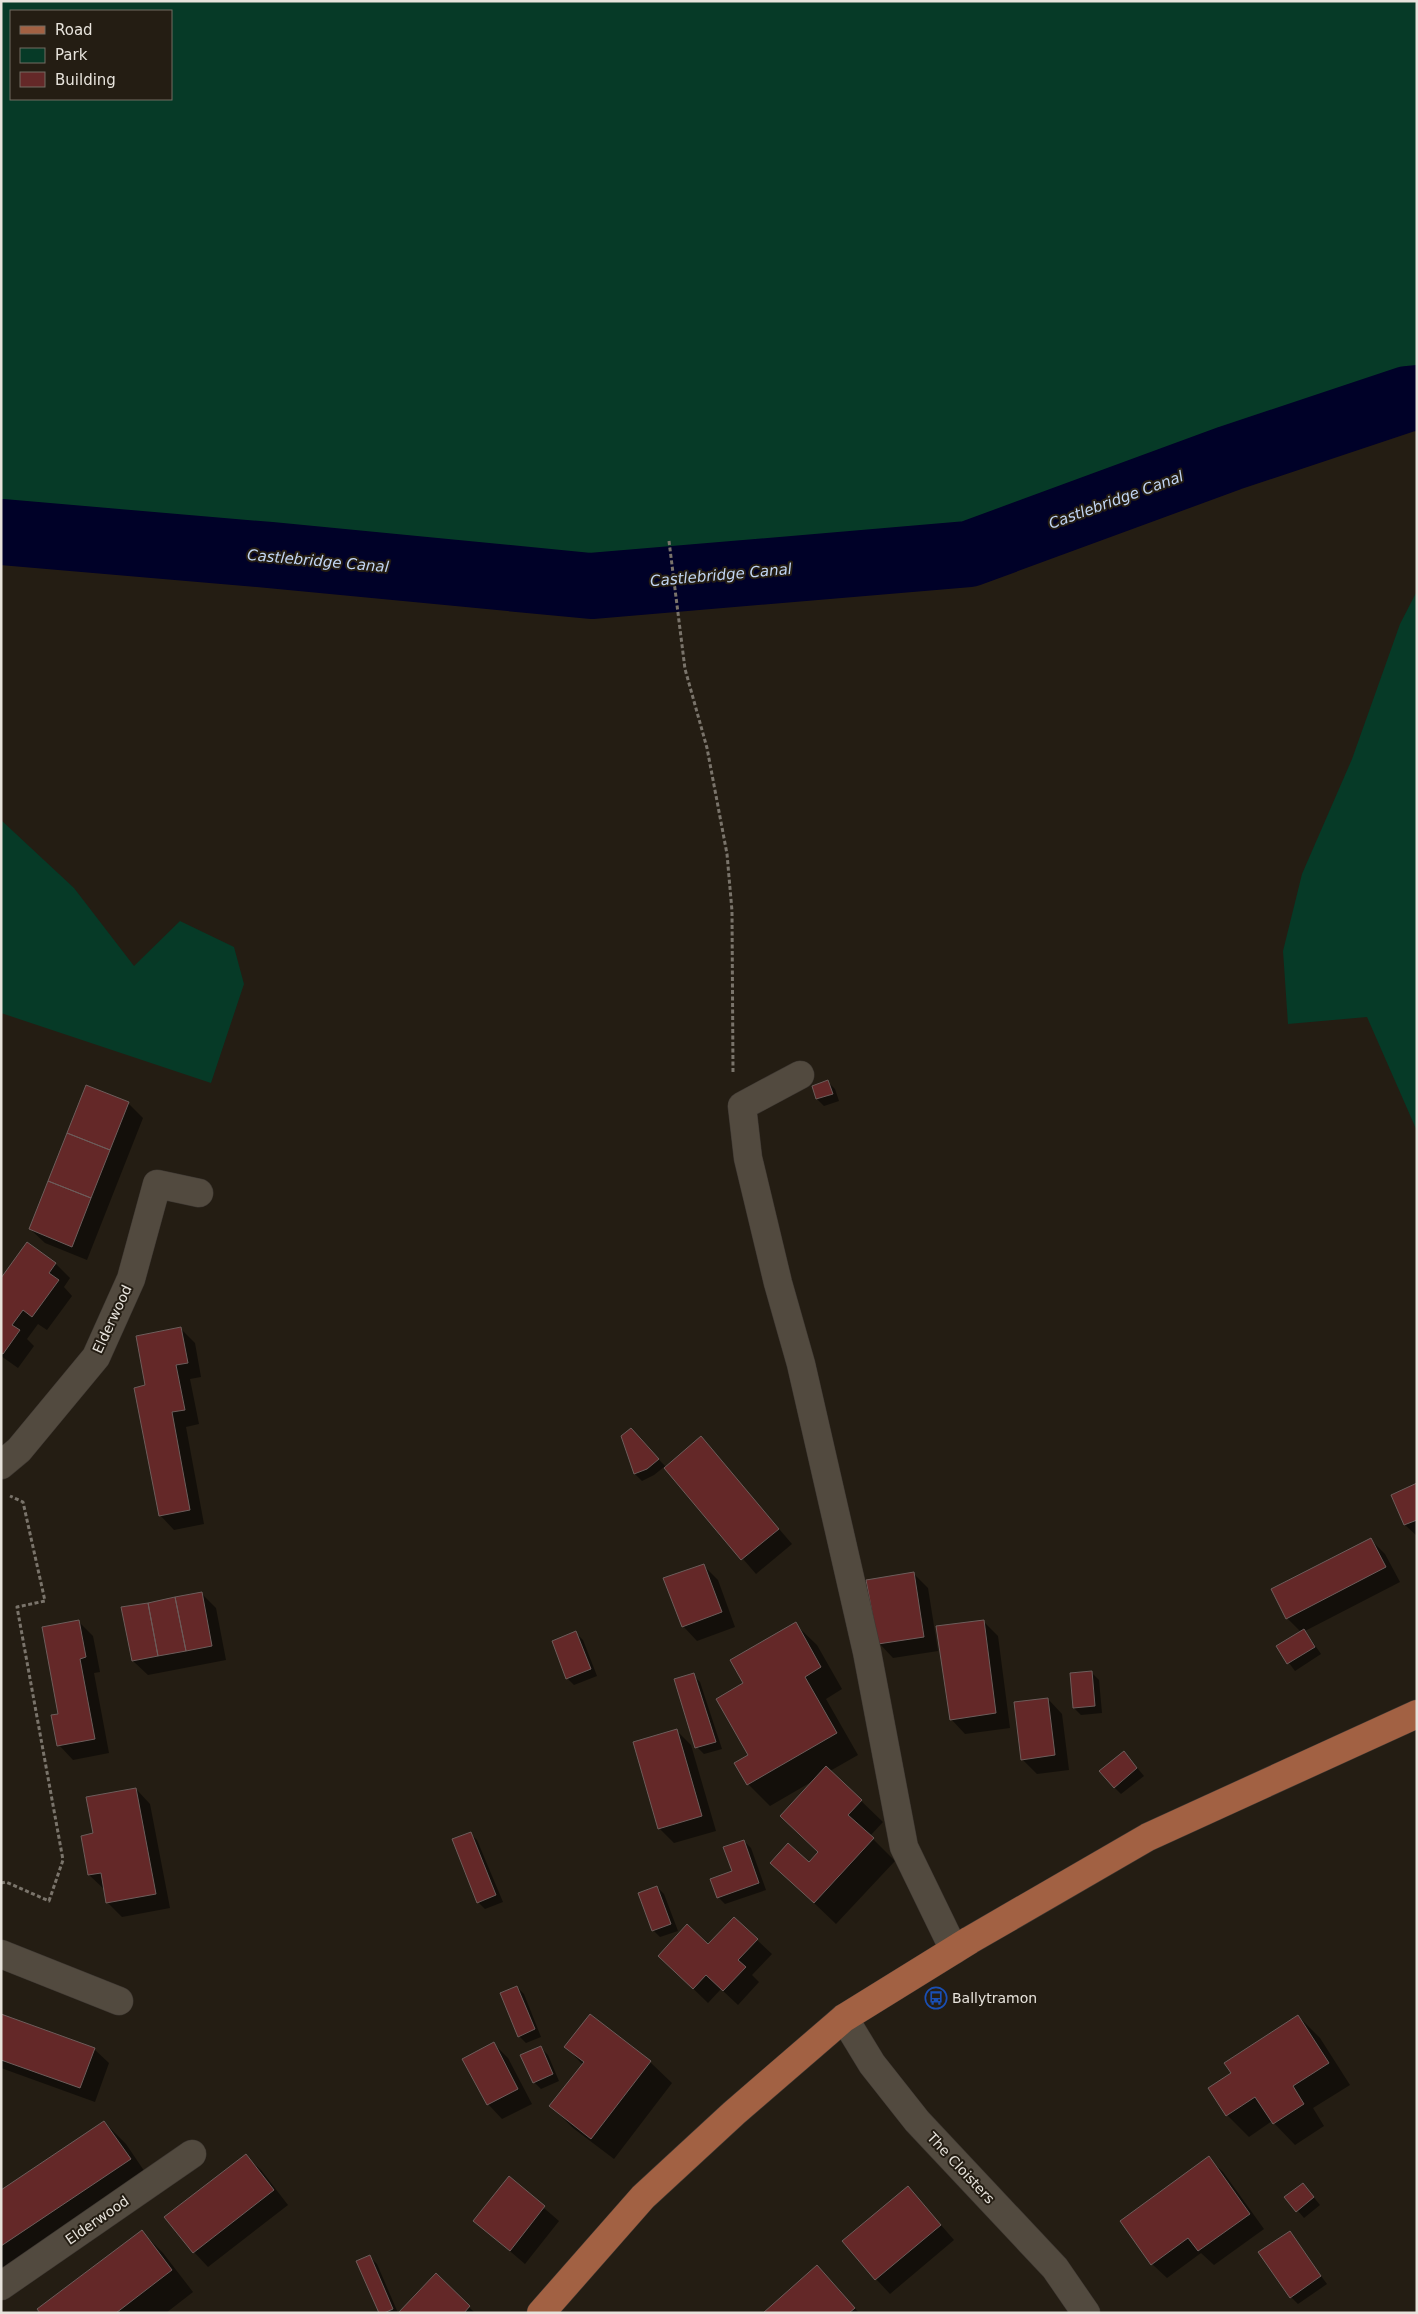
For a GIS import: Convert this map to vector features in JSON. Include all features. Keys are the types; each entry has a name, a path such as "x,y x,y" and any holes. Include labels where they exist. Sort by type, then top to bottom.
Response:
{"main road":[{"path":"541,2313 643,2197 734,2112 844,2018 954,1950 1148,1838 1417,1714"}],"street":[{"path":"800,1075 742,1106 748,1158 778,1283 801,1364 864,1643 904,1847 954,1950"},
{"name":"Elderwood","path":"1,1465 19,1450 96,1357 131,1279 157,1184 199,1193"},
{"path":"1,1954 119,2001"},
{"name":"The Cloisters","path":"844,2018 872,2064 917,2121 1055,2268 1086,2313"},
{"name":"Elderwood","path":"1,2286 192,2154"}],"path":[{"path":"669,541 685,669 707,748 727,854 732,911 733,1077 742,1106"},
{"path":"1,1883 6,1882 49,1902 63,1860 18,1607 45,1601 23,1502 9,1496"}],"green space":[{"path":"1,1 1417,1 1417,398 1407,399 1230,458 969,554 591,586 1,532"},
{"path":"1417,591 1417,1131 1367,1017 1288,1024 1283,951 1302,874 1352,759 1400,624"},
{"path":"1,820 74,888 134,966 180,921 234,947 244,984 211,1083 1,1013"}],"building":[{"path":"828,1080 833,1094 816,1099 812,1086"},
{"path":"86,1085 129,1102 110,1150 67,1133"},
{"path":"67,1133 110,1150 91,1198 48,1181"},
{"path":"48,1181 91,1198 72,1247 29,1229"},
{"path":"27,1242 56,1263 49,1273 59,1280 32,1317 23,1310 12,1325 20,1330 3,1354 1,1353 1,1278"},
{"path":"181,1327 188,1363 176,1365 185,1410 172,1412 190,1510 159,1516 134,1388 145,1385 136,1336"},
{"path":"631,1428 659,1459 647,1469 634,1474 621,1436"},
{"path":"701,1436 779,1529 741,1560 664,1468"},
{"path":"1417,1483 1417,1520 1404,1525 1391,1495"},
{"path":"1371,1538 1386,1567 1286,1619 1271,1589"},
{"path":"704,1564 722,1612 682,1627 663,1578"},
{"path":"914,1572 924,1637 878,1644 866,1580"},
{"path":"202,1592 212,1646 186,1651 175,1597"},
{"path":"175,1597 186,1651 158,1656 148,1603"},
{"path":"148,1603 158,1656 132,1661 121,1607"},
{"path":"79,1620 86,1657 80,1659 95,1739 57,1746 51,1715 58,1714 42,1627"},
{"path":"984,1620 996,1713 950,1720 936,1626"},
{"path":"796,1622 821,1667 805,1677 837,1733 747,1785 734,1763 748,1755 716,1699 743,1683 730,1660"},
{"path":"1304,1629 1315,1647 1287,1664 1276,1646"},
{"path":"576,1631 591,1669 566,1679 552,1641"},
{"path":"1092,1671 1095,1706 1073,1708 1070,1673"},
{"path":"694,1673 716,1742 695,1748 674,1679"},
{"path":"1048,1698 1055,1755 1021,1760 1014,1702"},
{"path":"677,1729 702,1816 658,1829 633,1742"},
{"path":"1124,1751 1137,1768 1114,1788 1099,1771"},
{"path":"826,1766 862,1800 848,1815 874,1838 814,1903 770,1863 788,1843 809,1862 818,1852 780,1816"},
{"path":"136,1788 156,1894 106,1903 101,1873 88,1875 81,1836 93,1833 86,1797"},
{"path":"471,1832 496,1895 477,1903 452,1839"},
{"path":"744,1840 759,1883 717,1898 710,1879 732,1871 723,1847"},
{"path":"657,1886 671,1924 652,1931 638,1893"},
{"path":"734,1917 758,1939 738,1960 746,1967 723,1991 706,1975 693,1989 658,1956 687,1924 708,1944"},
{"path":"517,1986 535,2029 518,2037 500,1993"},
{"path":"1,2014 95,2048 80,2088 1,2060"},
{"path":"590,2014 651,2061 591,2139 549,2106 584,2062 564,2047"},
{"path":"1298,2015 1329,2063 1293,2086 1304,2104 1273,2124 1255,2097 1226,2116 1208,2088 1231,2073 1224,2063"},
{"path":"494,2042 518,2089 487,2105 462,2059"},
{"path":"541,2046 553,2074 533,2083 520,2055"},
{"path":"104,2121 131,2159 1,2246 1,2190"},
{"path":"246,2154 274,2190 193,2253 164,2217"},
{"path":"1209,2156 1250,2214 1198,2251 1188,2238 1151,2265 1120,2221"},
{"path":"509,2176 545,2206 510,2251 473,2221"},
{"path":"1303,2183 1314,2197 1296,2212 1284,2197"},
{"path":"908,2186 941,2225 875,2280 842,2241"},
{"path":"142,2230 172,2270 116,2313 40,2313 37,2309"},
{"path":"1290,2231 1321,2276 1290,2298 1258,2252"},
{"path":"370,2255 393,2309 384,2313 379,2313 356,2261"},
{"path":"817,2265 855,2308 849,2313 763,2313"},
{"path":"436,2273 470,2306 464,2313 398,2313"}],"waterway":[{"name":"Castlebridge Canal","path":"1,532 270,555 591,586 969,554 1230,458 1407,399 1417,398"}],"place":[{"name":"Ballytramon","path":"936,1998"}]}
